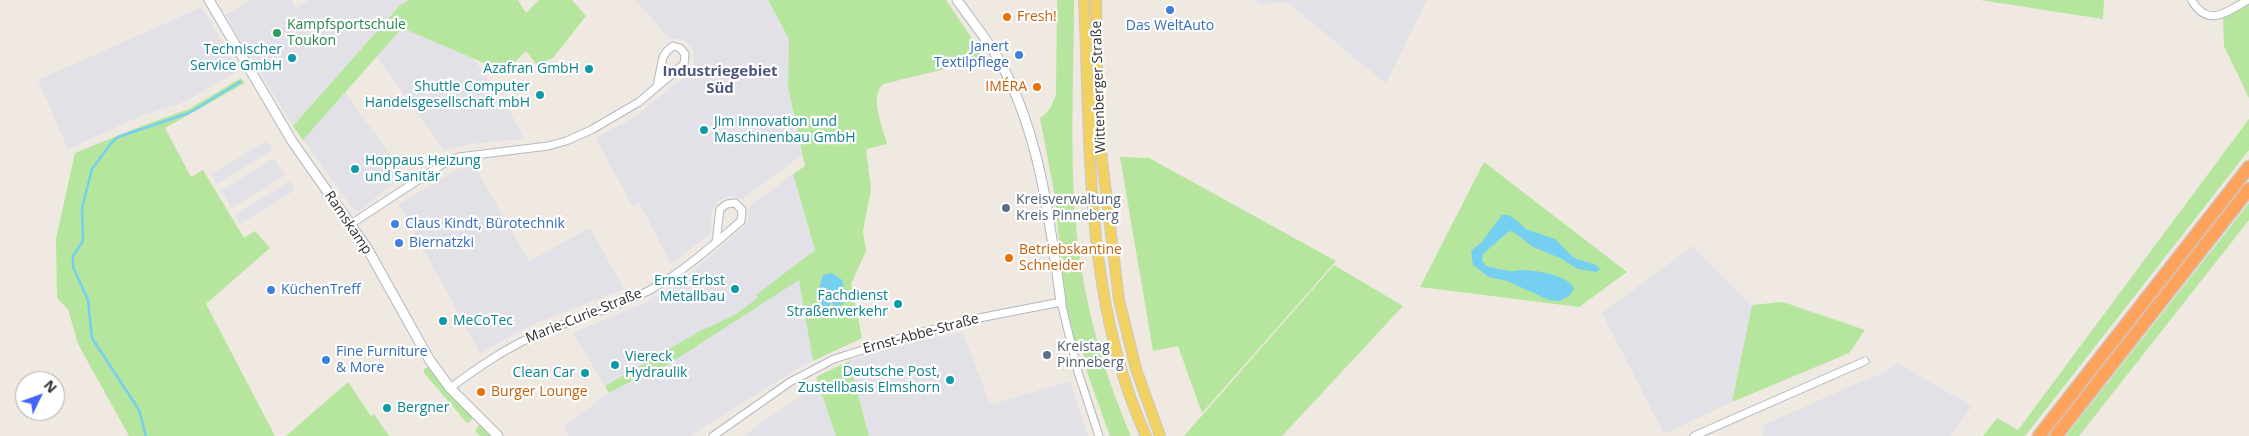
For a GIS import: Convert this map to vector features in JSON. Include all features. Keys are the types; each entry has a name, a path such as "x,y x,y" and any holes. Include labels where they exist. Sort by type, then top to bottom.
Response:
{"highway":[{"path":"2039,436 2249,167"},
{"path":"2056,436 2249,189"}],"main road":[{"name":"Wittenberger Straße","path":"1084,0 1087,127 1100,277 1123,372 1146,436"},
{"name":"Wittenberger Straße","path":"1096,0 1098,127 1119,300 1136,369 1160,436"}],"street":[{"name":"Ramskamp","path":"209,0 297,148 352,224 428,358 450,388 498,436"},
{"path":"957,0 1004,68 1028,123 1040,173 1061,302 1078,372 1099,436"},
{"path":"2192,1 2204,15 2215,17 2248,0"},
{"path":"352,224 450,160 469,155 529,149 566,141 629,109 684,64 685,54 680,48 673,46 664,54 657,86"},
{"name":"Marie-Curie-Straße","path":"450,388 513,346 534,335 624,302 649,290 682,269 716,242 741,221 743,216 742,210 734,203 728,204 720,210 716,242"},
{"name":"Ernst-Abbe-Straße","path":"713,436 790,382 840,356 907,336 979,318 1061,302"},
{"path":"1694,436 1865,361"}],"shaded area":[{"path":"250,0 291,0 296,8 309,0 409,0 398,6 293,126 225,15"},
{"path":"635,0 768,0 789,39 788,87 802,155 741,200 731,196 717,202 712,210 710,234 671,264 639,202 632,206 596,138 636,116 690,72 694,64 694,53 691,45 681,39 670,39"},
{"path":"1256,0 1427,0 1386,84 1287,2 1259,4"},
{"path":"202,7 238,71 184,102 141,116 68,149 38,80"},
{"path":"402,28 474,59 509,110 524,139 477,143 444,150 377,57"},
{"path":"345,93 405,174 359,211 354,210 303,140"},
{"path":"266,141 272,150 217,184 211,174"},
{"path":"274,158 285,175 232,208 221,191"},
{"path":"474,165 529,261 590,228 624,289 533,324 480,353 399,204 458,169"},
{"path":"793,174 815,250 757,295 759,298 733,316 700,331 605,386 573,333 644,303 683,280 744,227 749,219 749,207"},
{"path":"290,181 295,190 240,224 235,215"},
{"path":"1693,246 1752,305 1732,402 1664,434 1602,313"},
{"path":"799,280 813,361 795,370 690,436 569,436 563,427 609,393 643,375 652,375"},
{"path":"963,332 990,405 1070,381 1088,436 869,436 849,361 908,343"},
{"path":"1897,363 1972,406 1950,436 1762,436 1764,425 1855,384 1885,373"},
{"path":"818,384 836,436 743,436 764,421"}],"green space":[{"path":"409,0 518,0 526,13 539,0 572,0 586,16 553,58 537,65 526,51 505,72 402,28 303,140 293,126 399,6"},
{"path":"768,0 946,0 986,59 883,84 879,90 877,97 878,113 887,144 866,149 871,189 863,231 866,251 851,284 862,338 813,361 799,280 652,375 643,375 609,393 605,386 700,331 733,316 758,298 756,295 815,250 793,174 805,166 788,87 789,39"},
{"path":"1057,0 1074,0 1073,177 1080,261 1090,312 1104,363 1131,436 1110,436 1088,375 1080,341 1074,342 1065,299 1054,191 1040,118 1052,105 1056,94"},
{"path":"1980,0 2104,0 2103,19"},
{"path":"2249,4 2249,98 2224,46 2223,18"},
{"path":"241,78 245,83 165,128 191,177 203,170 244,238 255,231 270,248 206,304 275,436 129,436 78,344 68,309 57,298 56,239 75,153 189,109"},
{"path":"2249,119 2249,150 2025,436 1983,436 1997,418 2018,430"},
{"path":"1120,157 1149,158 1336,261 1202,413 1178,346 1153,351"},
{"path":"1484,162 1627,272 1579,307 1420,287"},
{"path":"2249,203 2249,220 2079,436 2066,436"},
{"path":"1334,265 1403,306 1282,436 1184,436"},
{"path":"1783,302 1865,330 1849,353 1732,402 1752,305"},
{"path":"849,361 869,436 836,436 816,377"},
{"path":"428,367 447,391 473,416 470,422 467,423 424,373 424,369"},
{"path":"348,382 371,416 374,414 389,436 286,436"},
{"path":"479,425 491,436 480,436 475,431"}],"water":[{"path":"1502,215 1508,215 1515,219 1526,229 1555,239 1574,258 1596,265 1600,269 1597,272 1578,269 1560,258 1533,247 1512,231 1508,232 1483,254 1482,261 1486,266 1511,271 1527,270 1551,274 1566,280 1574,289 1569,296 1560,301 1549,300 1507,281 1489,277 1473,265 1471,251 1481,243"},
{"path":"832,273 842,280 845,291 843,304 836,308 831,302 829,307 822,307 819,289 823,275"}],"waterway":[{"path":"146,436 139,410 92,338 88,300 73,267 73,256 83,241 82,208 92,169 112,142 118,137 189,113 240,82"}],"place":[{"name":"Das WeltAuto","path":"1170,10"},
{"name":"Fresh!","path":"1007,17"},
{"name":"Kampfsportschule Toukon","path":"277,33"},
{"name":"Janert Textilpflege","path":"1019,55"},
{"name":"Technischer Service GmbH","path":"292,58"},
{"name":"Azafran GmbH","path":"589,69"},
{"name":"IMÉRA","path":"1037,87"},
{"name":"Shuttle Computer Handelsgesellschaft mbH","path":"540,95"},
{"name":"Jim Innovation und Maschinenbau GmbH","path":"704,130"},
{"name":"Hoppaus Heizung und Sanitär","path":"355,169"},
{"name":"Kreisverwaltung Kreis Pinneberg","path":"1006,208"},
{"name":"Claus Kindt, Bürotechnik","path":"395,224"},
{"name":"Biernatzki","path":"399,243"},
{"name":"Betriebskantine Schneider","path":"1009,258"},
{"name":"Ernst Erbst Metallbau","path":"735,289"},
{"name":"KüchenTreff","path":"271,290"},
{"name":"Fachdienst Straßenverkehr","path":"898,304"},
{"name":"MeCoTec","path":"443,321"},
{"name":"Kreistag Pinneberg","path":"1047,355"},
{"name":"Fine Furniture & More","path":"326,360"},
{"name":"Viereck Hydraulik","path":"615,365"},
{"name":"Clean Car","path":"585,373"},
{"name":"Deutsche Post, Zustellbasis Elmshorn","path":"950,380"},
{"name":"Burger Lounge","path":"481,392"},
{"name":"Bergner","path":"387,408"}],"district":[{"name":"Industriegebiet Süd","path":"720,80"}]}
